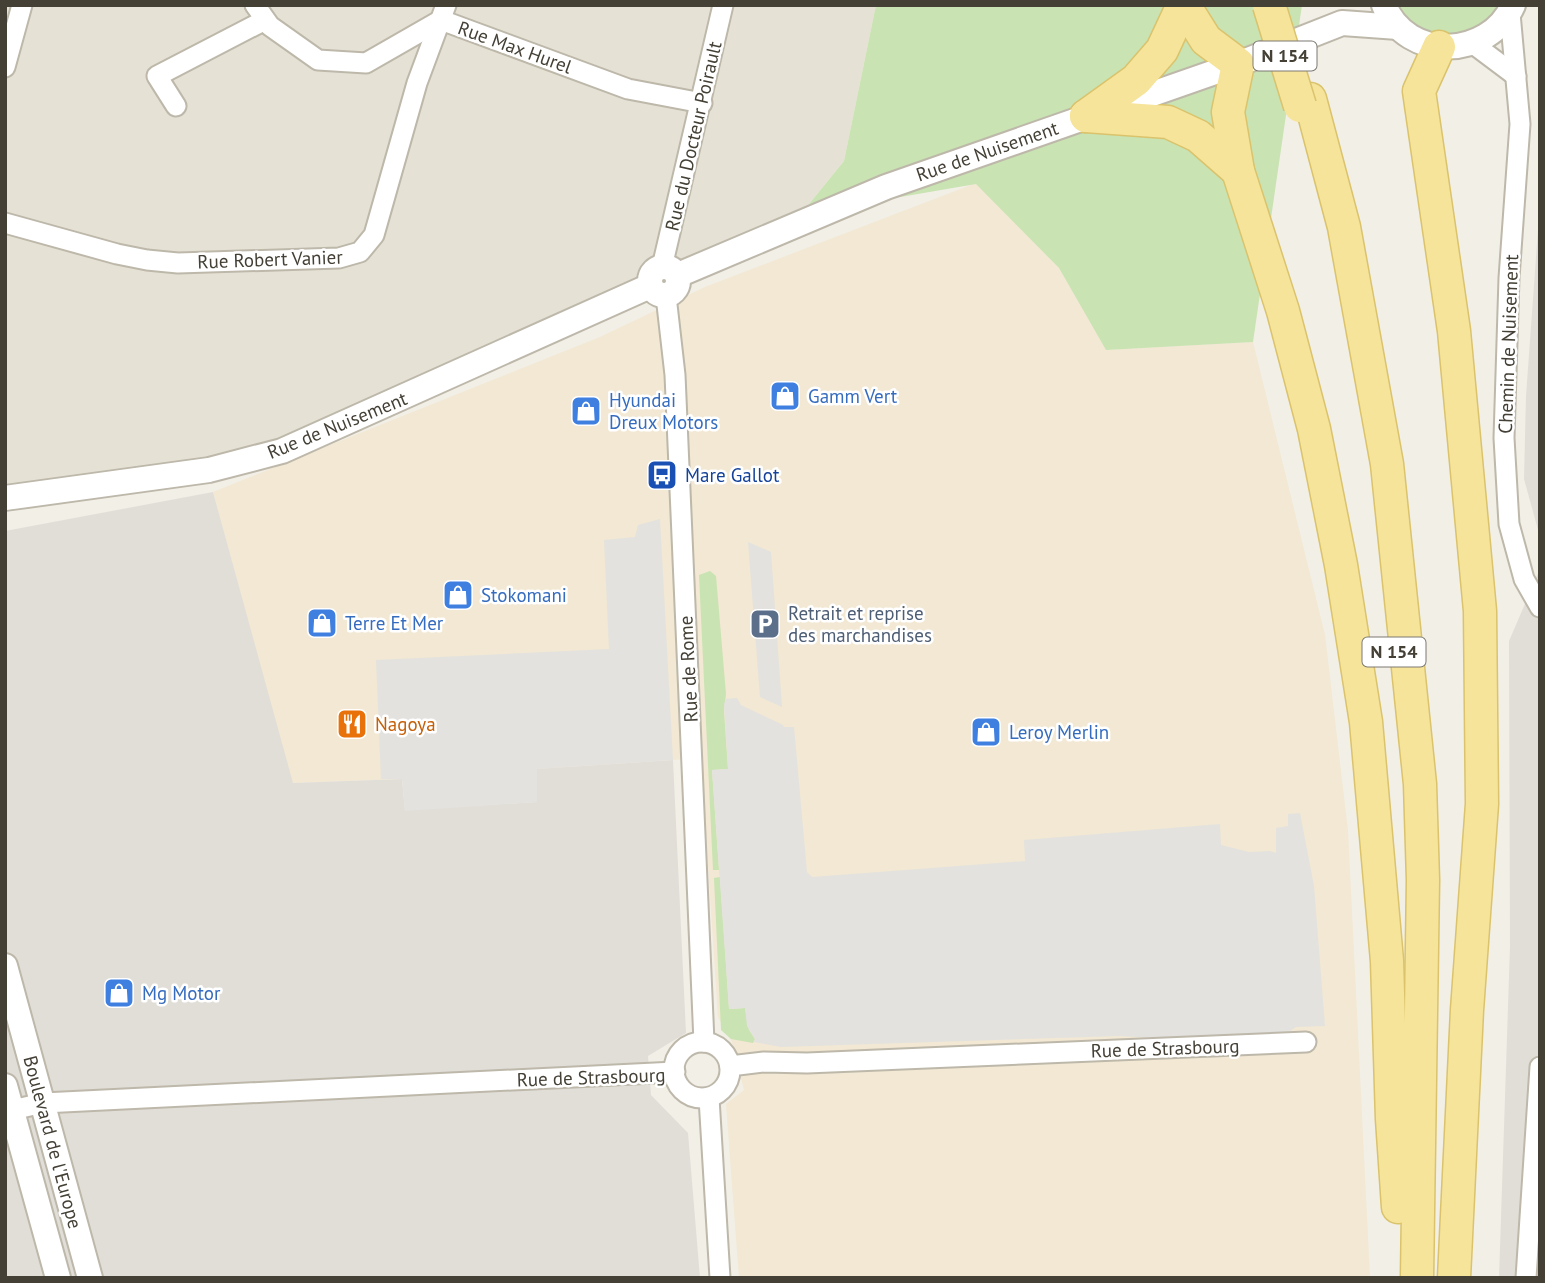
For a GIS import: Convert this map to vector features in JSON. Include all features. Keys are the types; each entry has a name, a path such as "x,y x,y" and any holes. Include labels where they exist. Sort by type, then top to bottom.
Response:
{"main road":[{"path":"1184,5 1206,40 1238,64 1228,112 1238,171 1283,311 1314,429 1341,565 1364,709 1387,961 1398,1207"},
{"path":"1086,116 1145,70 1162,50 1184,5"},
{"name":"N 154","path":"1269,5 1305,102 1344,228 1387,464 1420,784 1423,880 1418,1278"},
{"name":"N 154","path":"1280,5 1305,102 1370,434 1400,713 1406,965 1397,1278"},
{"path":"1438,47 1419,91 1454,331 1480,625 1482,804 1467,1010 1454,1278"},
{"path":"1086,116 1168,122 1198,136 1238,171"},
{"path":"1387,464 1406,536 1432,778 1435,899 1431,1074 1434,1278"}],"street":[{"path":"5,67 22,5"},
{"name":"Rue du Docteur Poirault","path":"664,281 723,5"},
{"path":"1384,5 1398,27 1416,40 1438,47 1459,47 1472,43 1496,30 1511,9"},
{"name":"Chemin de Nuisement","path":"1511,9 1520,124 1509,278 1504,438 1509,524 1524,579 1540,607"},
{"name":"Rue Max Hurel","path":"176,106 156,76 260,12 270,26 318,60 366,63 444,13 628,89 702,103"},
{"name":"Rue Robert Vanier","path":"5,223 117,254 178,263 339,258 360,253 374,235 417,83 444,13"},
{"name":"Rue de Nuisement","path":"5,498 209,470 282,451 664,281 886,187 1238,64 1349,14 1398,27"},
{"path":"1472,43 1516,76"},
{"name":"Rue de Rome","path":"664,281 675,389 704,1042"},
{"name":"Boulevard de l'Europe","path":"5,966 90,1278"},
{"path":"675,1072 674,1067 680,1052 704,1042 722,1051 730,1066 729,1078 723,1088 709,1098 720,1278"},
{"name":"Rue de Strasbourg","path":"730,1066 764,1062 807,1063 1306,1042"},
{"path":"1526,1278 1540,1067"},
{"name":"Rue de Strasbourg","path":"8,1098 43,1103 675,1072 677,1084 683,1091 700,1099 709,1098"},
{"name":"Boulevard de l'Europe","path":"8,1098 58,1278"}],"shaded area":[{"path":"5,5 876,5 844,161 801,214 264,456 5,495"},
{"path":"976,183 1059,268 1106,350 1253,342 1325,635 1348,831 1370,1278 739,1278 726,1104 744,1090 732,1042 718,1017 701,758 402,779 292,783 213,492 600,337 705,287"},
{"path":"1540,202 1540,537 1524,479 1526,396"},
{"path":"213,492 293,783 402,779 405,810 536,802 536,769 673,760 686,1033 648,1056 651,1095 688,1133 700,1278 5,1278 5,531"},
{"path":"660,519 673,760 537,769 537,802 405,811 402,779 381,779 376,660 609,649 604,540 635,537 638,525"},
{"name":"Retrait et reprise des marchandises","path":"748,542 771,552 782,707 760,697"},
{"path":"1540,569 1540,1278 1499,1278 1510,946 1509,641"},
{"path":"737,698 741,705 784,727 794,727 807,872 812,877 1025,861 1024,840 1220,824 1221,845 1249,852 1276,853 1276,828 1288,826 1288,814 1300,813 1314,886 1325,1026 1296,1027 1282,1037 1169,1039 1120,1036 781,1047 754,1042 755,1039 747,1026 745,1008 729,1009 712,770 728,769 724,704 726,699"}],"green space":[{"path":"876,5 1302,5 1253,342 1106,350 1059,268 976,184 801,214 844,161"},
{"path":"1392,5 1500,5 1491,19 1462,36 1421,32"},
{"path":"710,571 716,576 726,694 724,711 728,769 712,770 719,870 713,870 699,575"},
{"path":"720,877 729,1009 745,1008 749,1030 755,1039 753,1043 731,1039 721,1030 714,878"}],"place":[{"name":"Gamm Vert","path":"785,396"},
{"name":"Hyundai Dreux Motors","path":"586,411"},
{"name":"Mare Gallot","path":"662,475"},
{"name":"Stokomani","path":"458,595"},
{"name":"Terre Et Mer","path":"322,623"},
{"name":"Retrait et reprise des marchandises","path":"765,624"},
{"name":"Nagoya","path":"352,724"},
{"name":"Leroy Merlin","path":"986,732"},
{"name":"Mg Motor","path":"119,993"}]}
